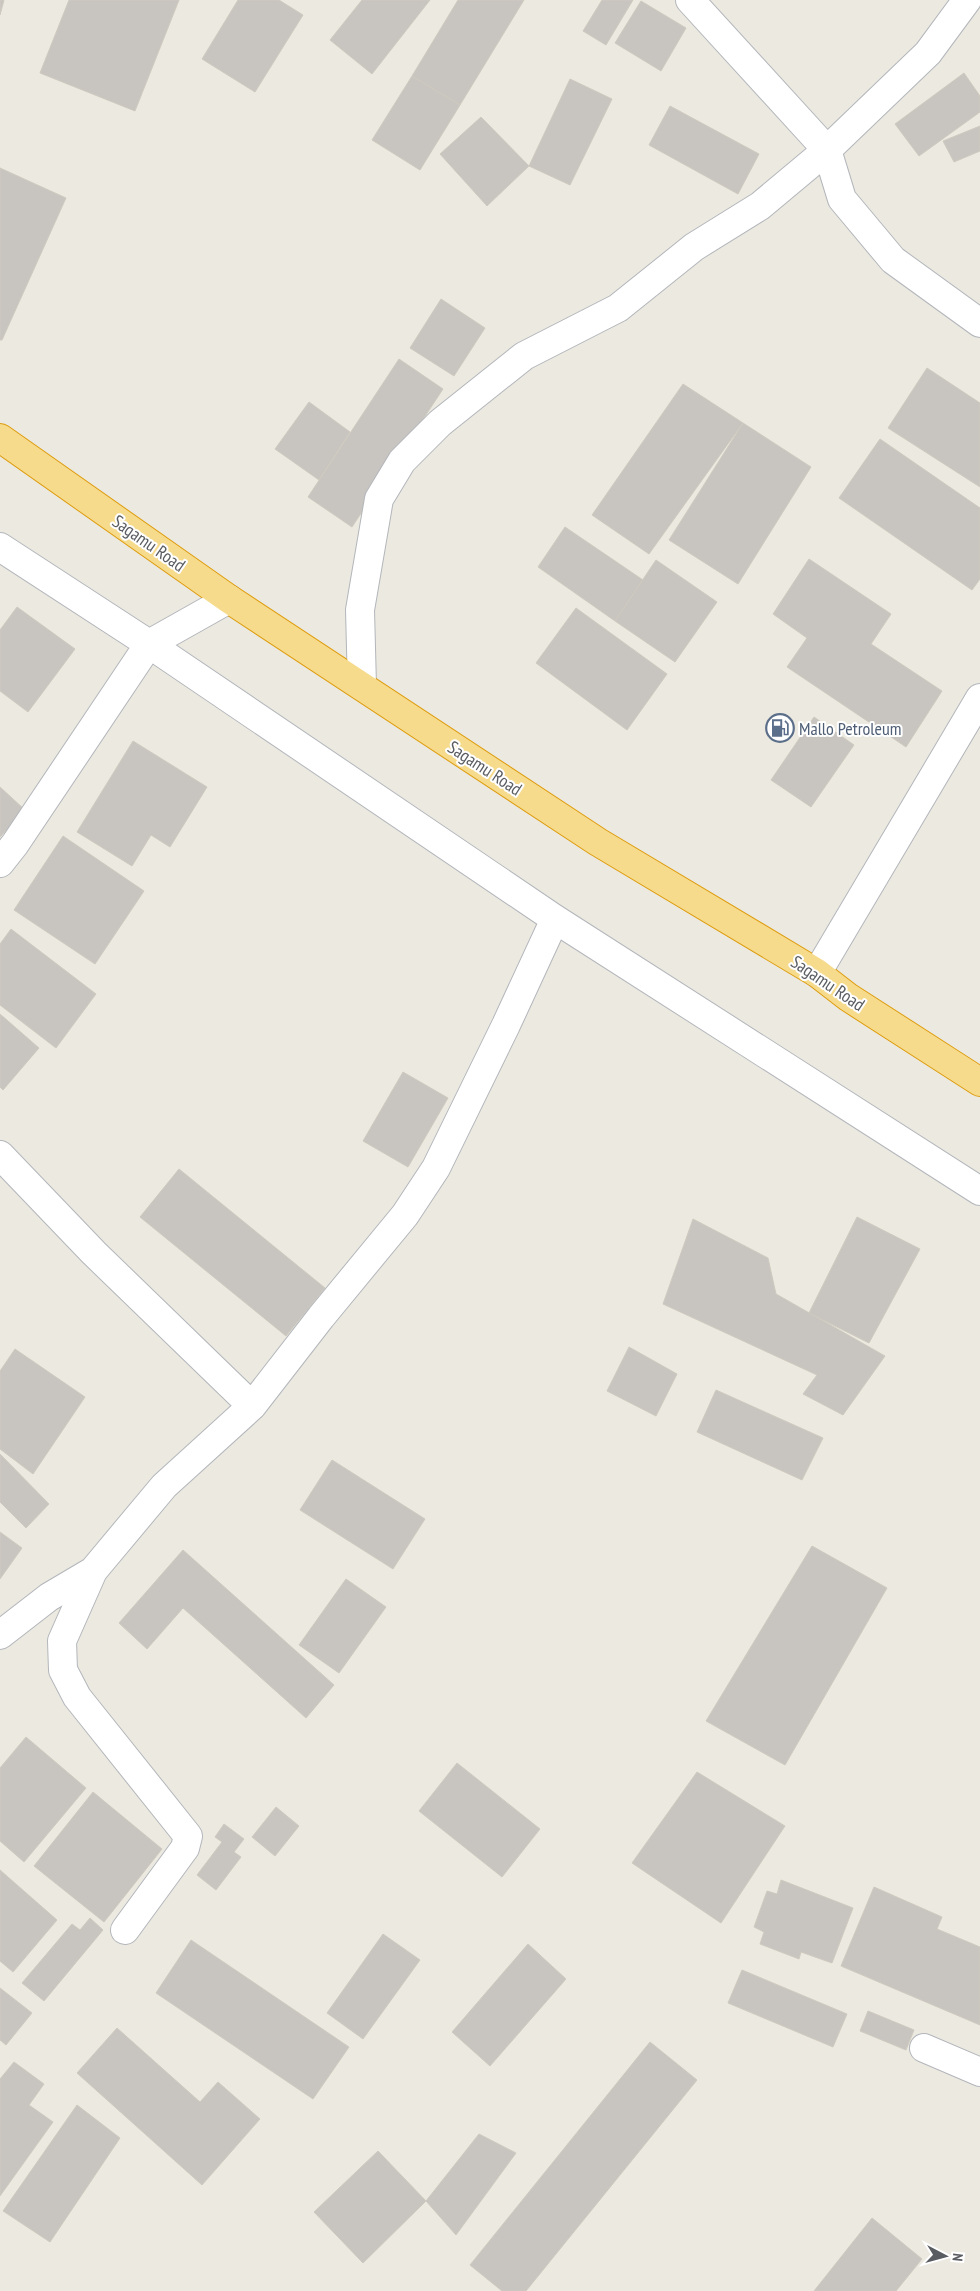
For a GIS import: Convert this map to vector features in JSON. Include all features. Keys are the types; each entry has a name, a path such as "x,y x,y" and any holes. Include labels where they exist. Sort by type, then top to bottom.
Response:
{"highway":[{"name":"Sagamu Road","path":"0,438 229,599 598,842 817,973 848,997 980,1082"}],"street":[{"path":"690,0 827,150 842,199 894,260 980,323"},
{"path":"362,686 360,610 379,499 402,461 440,424 524,356 618,308 694,247 760,206 827,150 928,53 967,0"},
{"path":"0,547 149,644 555,919 980,1191"},
{"path":"0,863 15,844 149,644 229,599"},
{"path":"817,973 980,698"},
{"path":"125,1930 184,1848 188,1836 77,1697 62,1670 62,1641 93,1571 164,1486 252,1406 321,1317 405,1215 436,1168 555,919"},
{"path":"0,1155 94,1252 252,1406"},
{"path":"0,1635 49,1597 93,1571"},
{"path":"924,2048 980,2072"}],"building":[{"path":"0,0 4,0 0,15"},
{"path":"69,0 179,0 135,111 40,73"},
{"path":"238,0 279,0 303,15 255,92 202,59"},
{"path":"362,0 430,0 372,74 330,40"},
{"path":"458,0 524,0 460,105 412,76"},
{"path":"602,0 633,0 606,45 583,31"},
{"path":"641,1 686,28 661,71 615,43"},
{"path":"964,73 980,96 980,112 919,156 895,124"},
{"path":"412,76 460,105 420,170 372,140"},
{"path":"570,79 612,99 570,185 529,166"},
{"path":"670,106 759,154 738,194 649,145"},
{"path":"481,117 529,166 487,206 440,154"},
{"path":"980,126 980,151 954,162 943,141"},
{"path":"0,168 66,198 2,340 0,340"},
{"path":"441,299 485,328 454,376 410,348"},
{"path":"399,359 443,389 352,527 308,497"},
{"path":"927,368 980,403 980,487 888,428"},
{"path":"683,384 743,423 649,554 592,515"},
{"path":"309,402 350,432 319,480 275,449"},
{"path":"743,423 811,467 738,584 669,540"},
{"path":"880,439 980,508 980,579 972,590 839,498"},
{"path":"565,527 643,580 615,621 538,567"},
{"path":"809,559 891,614 871,644 942,691 906,747 787,667 807,638 773,614"},
{"path":"656,560 717,602 675,662 615,621"},
{"path":"17,607 75,649 28,712 0,691 0,630"},
{"path":"576,608 667,674 627,730 536,663"},
{"path":"814,717 854,745 811,807 771,780"},
{"path":"133,741 207,787 170,847 151,835 132,866 77,832"},
{"path":"0,787 25,810 0,837"},
{"path":"63,836 144,891 95,964 14,910"},
{"path":"11,929 96,994 56,1048 0,1005 0,944"},
{"path":"0,1014 39,1048 3,1090 0,1087"},
{"path":"403,1072 448,1098 408,1167 363,1141"},
{"path":"179,1169 325,1288 286,1336 140,1217"},
{"path":"857,1217 920,1249 869,1343 809,1313"},
{"path":"693,1219 768,1258 776,1294 885,1356 843,1415 803,1394 817,1375 663,1304"},
{"path":"629,1347 677,1374 656,1416 607,1391"},
{"path":"15,1349 85,1397 33,1474 0,1449 0,1371"},
{"path":"716,1390 823,1438 802,1480 697,1432"},
{"path":"0,1454 49,1504 26,1528 0,1502"},
{"path":"332,1460 425,1519 393,1569 300,1510"},
{"path":"0,1532 22,1548 0,1579"},
{"path":"812,1546 887,1588 785,1765 706,1721"},
{"path":"183,1550 334,1685 306,1718 183,1608 147,1649 119,1623"},
{"path":"346,1579 386,1607 339,1673 299,1645"},
{"path":"26,1737 86,1788 24,1862 0,1841 0,1768"},
{"path":"457,1763 540,1829 502,1877 419,1811"},
{"path":"697,1772 785,1826 721,1923 632,1863"},
{"path":"93,1792 162,1849 104,1922 34,1866"},
{"path":"276,1807 299,1826 275,1856 252,1837"},
{"path":"224,1824 244,1839 234,1852 241,1857 216,1890 197,1875 222,1842 215,1837"},
{"path":"0,1870 57,1920 13,1972 0,1961"},
{"path":"781,1880 853,1908 832,1963 801,1952 799,1959 760,1944 764,1932 754,1927 767,1891 777,1894"},
{"path":"874,1887 942,1917 937,1929 980,1947 980,2025 841,1966"},
{"path":"90,1918 103,1930 44,2001 22,1983 72,1924 80,1930"},
{"path":"383,1934 420,1960 363,2039 327,2013"},
{"path":"191,1940 349,2047 313,2099 156,1993"},
{"path":"528,1944 566,1979 490,2066 452,2032"},
{"path":"742,1970 847,2014 833,2047 728,2003"},
{"path":"0,1988 32,2013 6,2045 0,2040"},
{"path":"868,2011 914,2030 906,2050 860,2031"},
{"path":"117,2028 200,2102 218,2082 260,2119 202,2185 77,2073"},
{"path":"650,2042 697,2080 526,2291 502,2291 470,2265"},
{"path":"14,2062 44,2084 29,2105 53,2122 0,2196 0,2079"},
{"path":"77,2105 120,2138 50,2242 3,2211"},
{"path":"479,2134 516,2153 456,2235 426,2201"},
{"path":"378,2151 426,2201 363,2263 314,2212"},
{"path":"872,2218 922,2259 896,2291 814,2291"}],"place":[{"name":"Mallo Petroleum","path":"780,728"}]}
